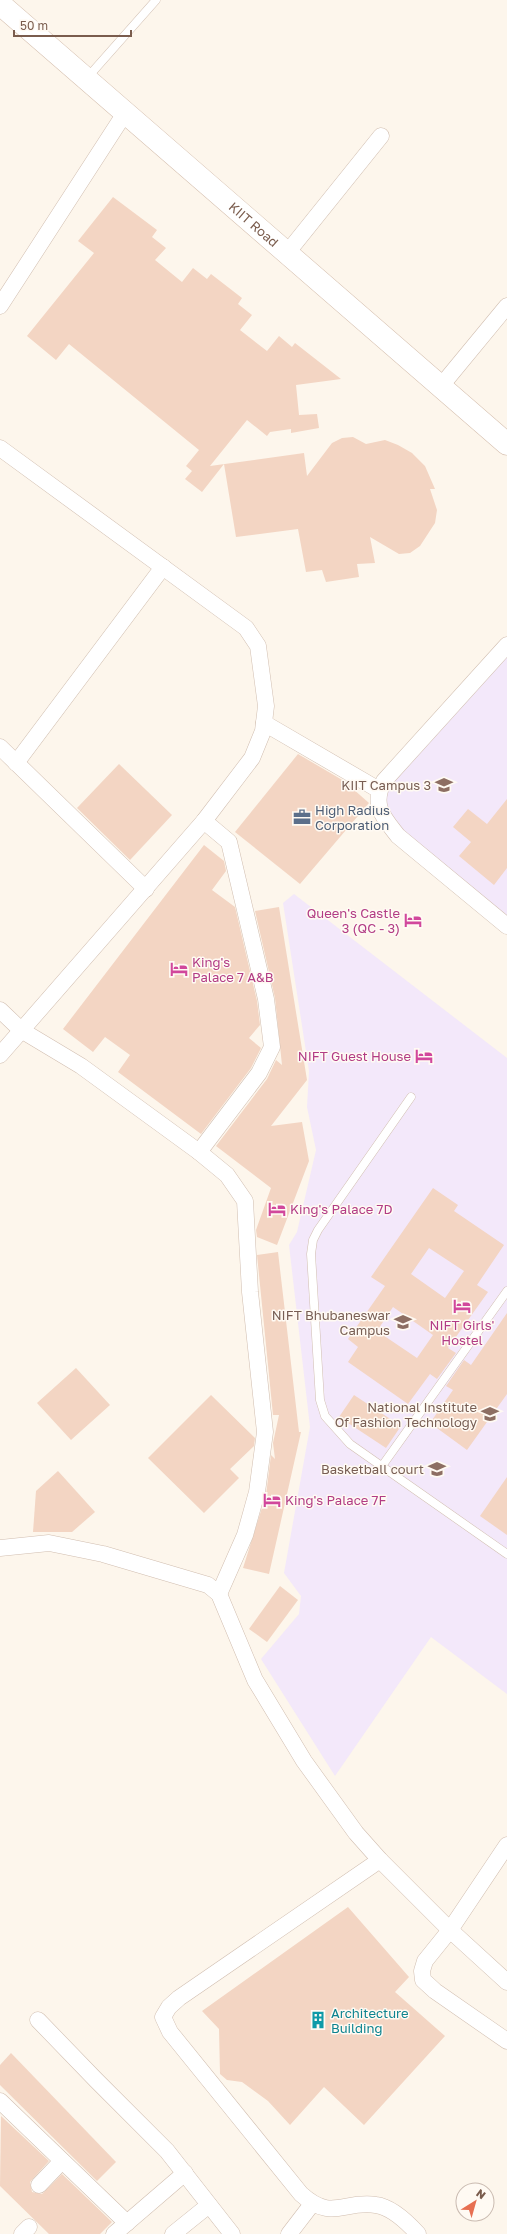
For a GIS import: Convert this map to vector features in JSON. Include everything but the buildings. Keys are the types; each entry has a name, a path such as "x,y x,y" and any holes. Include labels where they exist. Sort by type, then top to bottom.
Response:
{"main road":[{"name":"KIIT Road","path":"0,4 507,444"}],"street":[{"path":"0,306 125,113"},
{"path":"287,253 381,136"},
{"path":"441,386 507,306"},
{"path":"0,448 246,628 258,646 266,706 263,731 252,758 204,821 0,1055"},
{"path":"16,763 163,567"},
{"path":"507,644 384,780 379,790 378,805 384,818 398,836 507,926"},
{"path":"264,723 379,790"},
{"path":"0,747 146,889"},
{"path":"199,1152 258,1073 272,1047 266,1000 229,842 204,821"},
{"path":"0,1010 21,1030 81,1066 199,1152 228,1175 245,1201 250,1292 264,1432 257,1492 245,1535 219,1594"},
{"path":"0,1548 49,1543 104,1554 208,1585 219,1594 255,1680 304,1761 356,1833 380,1860 450,1930 507,1982"},
{"path":"507,1845 450,1930 425,1961 422,1971 423,1980 435,1991 507,2041"},
{"path":"380,1860 179,1998 169,2007 163,2017 170,2032 301,2194 312,2204 323,2209 366,2204 378,2205 394,2212 418,2234"},
{"path":"38,2020 167,2151 232,2234"},
{"path":"0,2101 127,2223"},
{"path":"39,2185 62,2161"},
{"path":"114,2234 185,2173"},
{"path":"289,2234 312,2204"},
{"path":"173,2234 209,2205"}],"lane":[{"path":"86,79 156,0"},
{"path":"411,1097 318,1230 313,1240 311,1254 320,1400 325,1416 350,1444 507,1554"},
{"path":"382,1466 507,1291"}],"shaded area":[{"name":"KIIT Campus 3","path":"507,645 507,926 398,836 379,790"},
{"name":"NIFT Bhubaneswar Campus","path":"294,894 507,1058 507,1694 431,1637 335,1776 261,1659 299,1614 301,1596 284,1573 310,1427 289,1245 297,1232 316,1150 307,1107 309,1071 283,903"}],"place":[{"name":"KIIT Campus 3","path":"444,785"},
{"name":"High Radius Corporation","path":"302,817"},
{"name":"Queen's Castle 3 (QC - 3)","path":"413,920"},
{"name":"King's Palace 7 A&B","path":"179,969"},
{"name":"NIFT Guest House","path":"424,1056"},
{"name":"King's Palace 7D","path":"277,1209"},
{"name":"NIFT Girls' Hostel","path":"462,1306"},
{"name":"NIFT Bhubaneswar Campus","path":"403,1322"},
{"name":"National Institute Of Fashion Technology","path":"490,1414"},
{"name":"Basketball court","path":"437,1469"},
{"name":"King's Palace 7F","path":"272,1500"},
{"name":"Architecture Building","path":"318,2020"}]}
